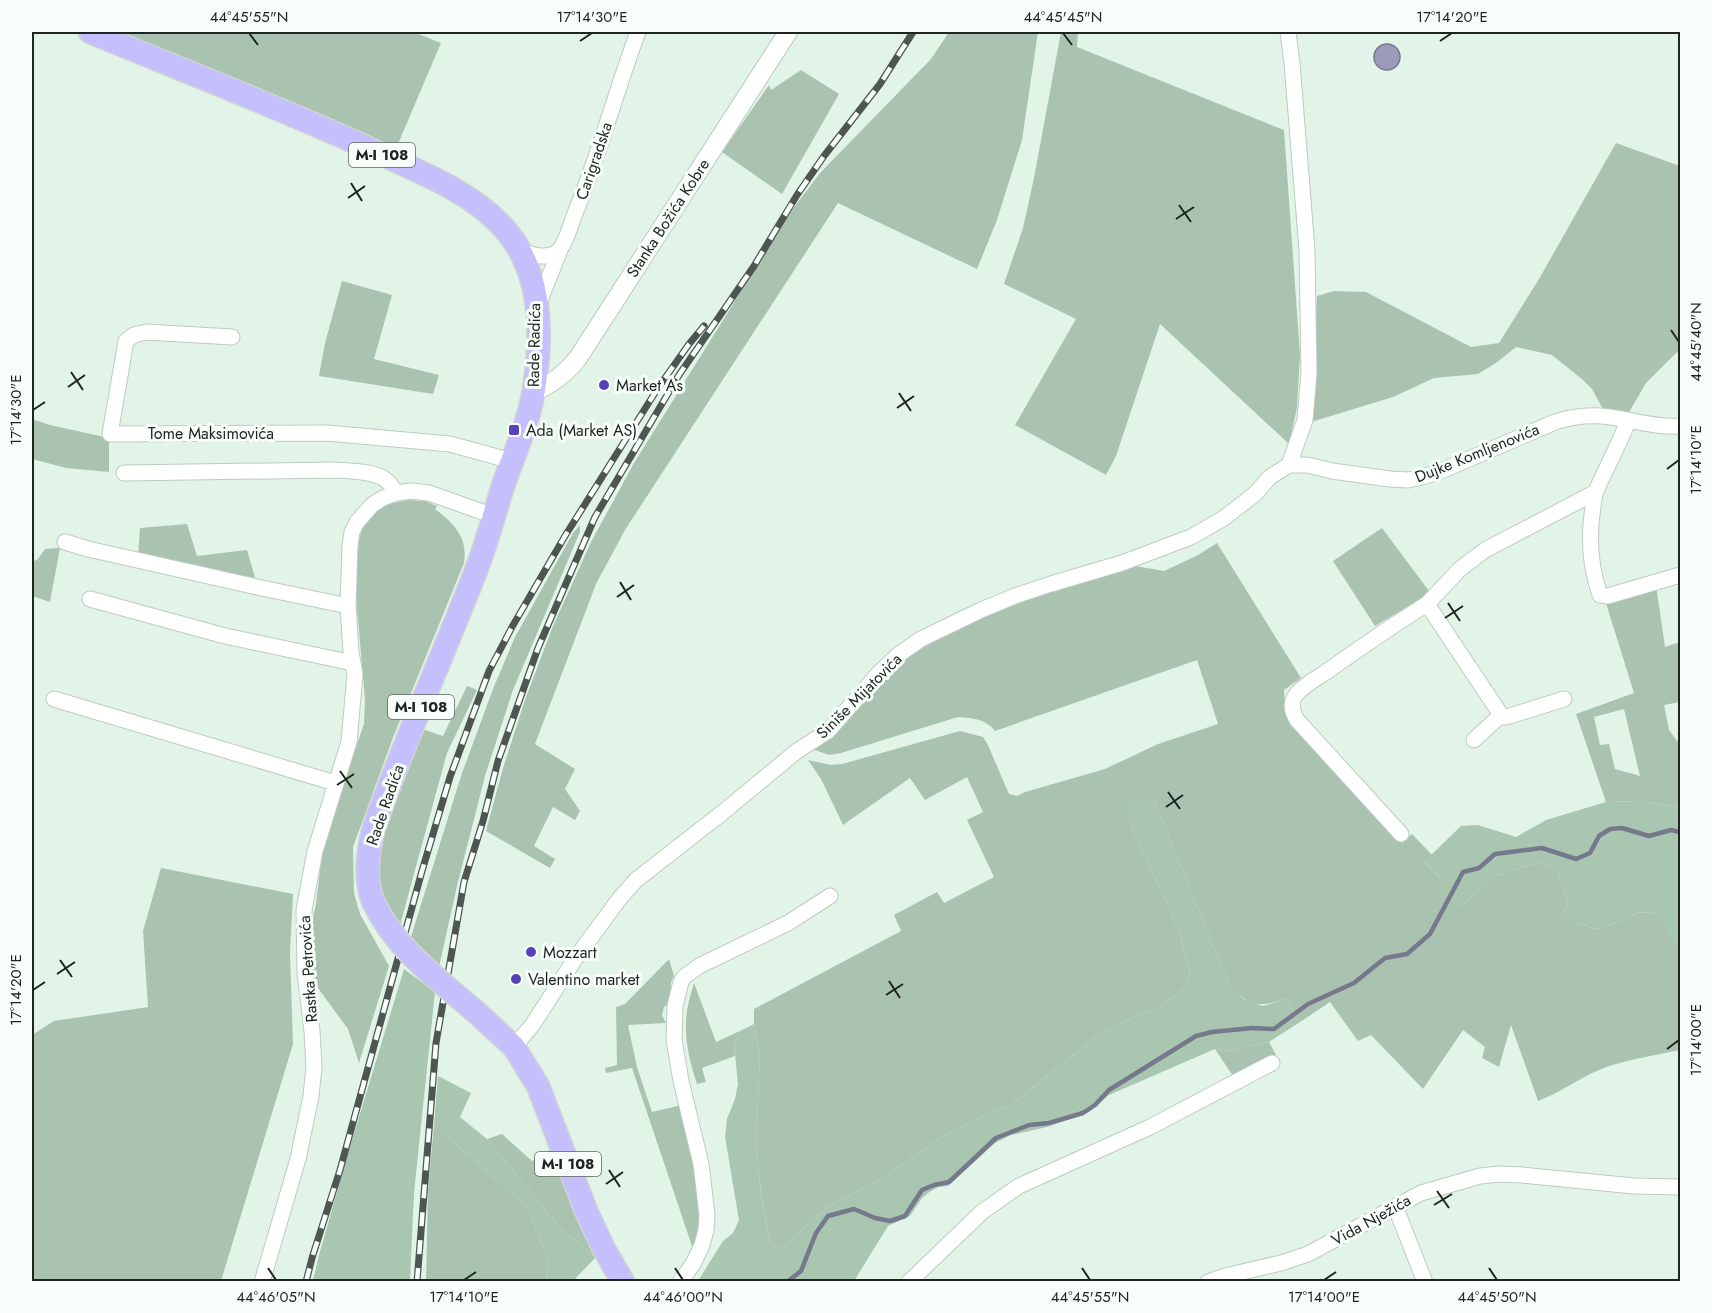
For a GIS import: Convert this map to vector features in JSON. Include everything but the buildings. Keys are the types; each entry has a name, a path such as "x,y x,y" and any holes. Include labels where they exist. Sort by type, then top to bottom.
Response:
{"main road":[{"name":"Rade Radića","path":"90,32 326,130 437,180 479,206 499,222 521,251 533,279 537,305 534,392 478,566 373,830 367,867 369,890 390,932 418,963 514,1047"},
{"name":"M-I 108","path":"514,1047 538,1086 587,1213 604,1249 623,1281"}],"street":[{"name":"Carigradska","path":"537,305 589,178 638,32"},
{"name":"Stanka Božića Kobre","path":"534,392 555,382 578,358 788,32"},
{"path":"1288,32 1307,250 1309,374 1305,420 1289,465"},
{"path":"521,251 537,256 549,256 560,250"},
{"name":"Tome Maksimovića","path":"232,338 146,332 134,335 126,341 110,434 327,433 450,444 512,460"},
{"path":"537,348 552,366 558,369 569,369"},
{"name":"Dujke Komljenovića","path":"1289,465 1308,465 1390,480 1408,480 1441,471 1555,422 1573,417 1603,416 1628,422 1680,426"},
{"path":"1628,422 1620,444 1596,492 1591,522 1590,544 1600,595 1608,596 1680,575"},
{"name":"Siniše Mijatovića","path":"514,1047 533,1024 575,959 636,880 797,751 828,731 879,673 898,656 921,639 981,610 1051,584 1122,563 1191,537 1224,518 1254,494 1270,477 1289,465"},
{"path":"124,473 335,470 382,477 396,493"},
{"name":"Rastka Petrovića","path":"262,1281 298,1159 311,1096 314,1068 305,973 304,910 315,851 349,742 355,674 348,606 352,532 357,522 372,505 396,493 411,491 429,493 494,516"},
{"path":"1401,834 1297,720 1292,701 1307,685 1376,636 1427,604 1460,569 1485,550 1596,492"},
{"path":"65,542 348,606"},
{"path":"90,599 225,636 353,663"},
{"path":"1427,604 1501,716"},
{"path":"54,699 335,783"},
{"path":"1474,740 1501,716 1505,717 1564,699"},
{"path":"680,1281 693,1264 706,1230 701,1164 681,1081 674,1040 675,1006 681,982 699,966 788,923 830,896"},
{"path":"909,1281 982,1212 1019,1186 1150,1126 1272,1063"},
{"name":"Vida Nježića","path":"1208,1281 1227,1279 1308,1254 1421,1193 1480,1176 1500,1174 1545,1176 1634,1186 1680,1187"},
{"path":"1395,1206 1425,1281"}],"green space":[{"path":"130,32 414,32 441,43 395,151 127,41"},
{"path":"949,32 1038,32 1022,140 997,220 977,269 838,203 625,530 596,584 535,744 575,769 565,789 580,811 575,820 553,807 534,846 555,859 550,868 486,831 526,697 553,626 591,542 634,463 789,214 820,173 931,59"},
{"path":"1061,32 1078,32 1077,47 1284,130 1300,355 1297,408 1289,444 1160,324 1116,456 1106,475 1015,425 1076,319 1004,284 1023,228"},
{"path":"801,70 839,94 782,194 722,152 769,85 771,90"},
{"path":"1616,143 1680,166 1680,354 1677,352 1646,383 1628,414 1604,411 1592,389 1552,355 1516,347 1478,374 1434,378 1393,397 1308,423 1317,296 1334,291 1366,292 1471,347 1499,343 1539,279"},
{"path":"342,281 392,295 374,359 439,375 433,394 319,376 325,343"},
{"path":"32,419 109,438 109,472 66,468 32,459"},
{"path":"409,500 425,501 437,506 435,509 449,520 458,532 465,554 464,563 394,735 353,847 354,893 360,914 389,966 359,1063 348,1029 315,984 312,969 312,921 322,854 364,724 365,699 355,586 359,539 363,527 380,508"},
{"path":"187,524 197,556 247,550 256,581 138,556 140,528"},
{"path":"580,525 580,532 513,690 485,776 439,967 410,940 461,776 515,637 573,533"},
{"path":"1382,528 1429,591 1419,600 1375,626 1333,561"},
{"path":"1217,543 1301,678 1284,690 1285,706 1289,718 1402,843 1412,834 1432,855 1424,862 1443,881 1460,907 1495,876 1541,862 1557,869 1568,905 1561,917 1595,929 1603,928 1640,912 1659,914 1674,942 1680,944 1680,1050 1606,1067 1538,1101 1511,1025 1499,1067 1482,1058 1485,1047 1463,1030 1423,1089 1371,1035 1358,1041 1330,1002 1300,1022 1286,999 1257,1004 1231,989 1153,797 1129,821 1178,929 1190,975 1184,988 1158,1009 1140,1014 1103,1031 1012,1104 943,1136 882,1178 826,1208 781,1249 770,1242 761,1192 756,1143 760,1056 754,1024 754,1009 901,931 894,915 937,892 944,903 994,877 967,820 983,812 967,777 925,800 910,778 843,825 821,779 808,760 831,765 842,764 960,731 983,737 1009,794 1017,796 1105,769 1158,744 1218,724 1197,660 995,731 983,722 958,717 841,753 829,755 812,749 887,673 919,648 1020,599 1129,565 1164,571"},
{"path":"60,548 50,602 32,596 32,562 38,559 45,549"},
{"path":"1656,585 1665,647 1680,642 1680,702 1664,705 1669,730 1680,742 1680,807 1638,801 1606,802 1576,714 1634,693 1605,600 1610,603 1632,592","holes":["1624,709 1640,776 1615,769 1609,744 1600,745 1594,717"]},
{"path":"467,686 477,690 447,753 399,929 381,894 375,856 419,728 443,736"},
{"path":"1139,797 1153,797 1231,989 1244,999 1263,1006 1286,999 1300,1022 1269,1042 1231,1051 1215,1049 1109,1095 1089,1112 1047,1127 1011,1135 995,1143 948,1186 938,1187 922,1198 910,1216 888,1226 854,1281 698,1281 723,1241 733,1233 739,1220 725,1137 727,1119 738,1084 734,1044 740,1031 754,1024 760,1056 756,1143 761,1193 770,1242 781,1249 826,1208 882,1178 943,1136 1012,1104 1103,1031 1140,1014 1158,1009 1184,988 1190,975 1178,929 1129,821 1129,804"},
{"path":"1638,801 1680,807 1680,944 1674,943 1659,914 1640,912 1603,928 1595,929 1578,923 1564,925 1561,917 1568,905 1557,869 1541,862 1495,876 1460,907 1441,896 1443,881 1424,862 1461,826 1478,825 1516,837 1546,820 1606,802"},
{"path":"161,868 293,894 290,953 293,1044 221,1281 32,1281 32,1035 54,1021 148,1007 143,931"},
{"path":"669,959 674,976 671,982 670,1003 664,1007 662,1015 666,1023 628,1025 637,1067 652,1112 682,1105 702,1218 694,1252 632,1068 606,1073 605,1068 617,1065 616,1007 625,1004"},
{"path":"404,969 435,992 414,1193 410,1281 313,1281 349,1150"},
{"path":"694,983 716,1042 740,1031 734,1044 735,1056 702,1068 706,1082 697,1084 686,1039 687,1008"},
{"path":"1269,1042 1276,1055 1233,1076 1215,1049 1231,1051"},
{"path":"438,1076 471,1093 460,1117 487,1139 562,1230 596,1257 573,1281 546,1281 548,1258 526,1206 434,1125"},
{"path":"434,1125 526,1206 548,1258 546,1281 426,1282 428,1191"},
{"path":"502,1134 532,1161 550,1150 581,1229 596,1257 562,1230 487,1139"}],"water":[{"path":"1387,44 1396,48 1400,57 1396,66 1387,70 1378,66 1374,57 1378,48"}],"waterway":[{"path":"787,1282 801,1271 816,1233 828,1216 854,1209 875,1218 890,1221 905,1216 922,1190 949,1182 996,1138 1029,1125 1049,1123 1083,1113 1095,1105 1109,1090 1196,1036 1252,1028 1274,1029 1308,1004 1354,983 1385,958 1407,954 1430,934 1463,872 1479,868 1495,854 1542,848 1576,859 1590,853 1599,836 1610,829 1622,828 1649,836 1671,830 1680,832"}],"railway":[{"path":"417,1282 436,1043 464,882 498,761 538,648 595,517 679,375 754,266 797,195 880,84 913,32"},
{"path":"306,1282 340,1170 450,777 489,671 565,536 658,388 704,326"}],"place":[{"name":"Market As","path":"604,385"},
{"name":"Ada (Market AS)","path":"514,430"},
{"name":"Mozzart","path":"531,952"},
{"name":"Valentino market","path":"516,979"}]}
